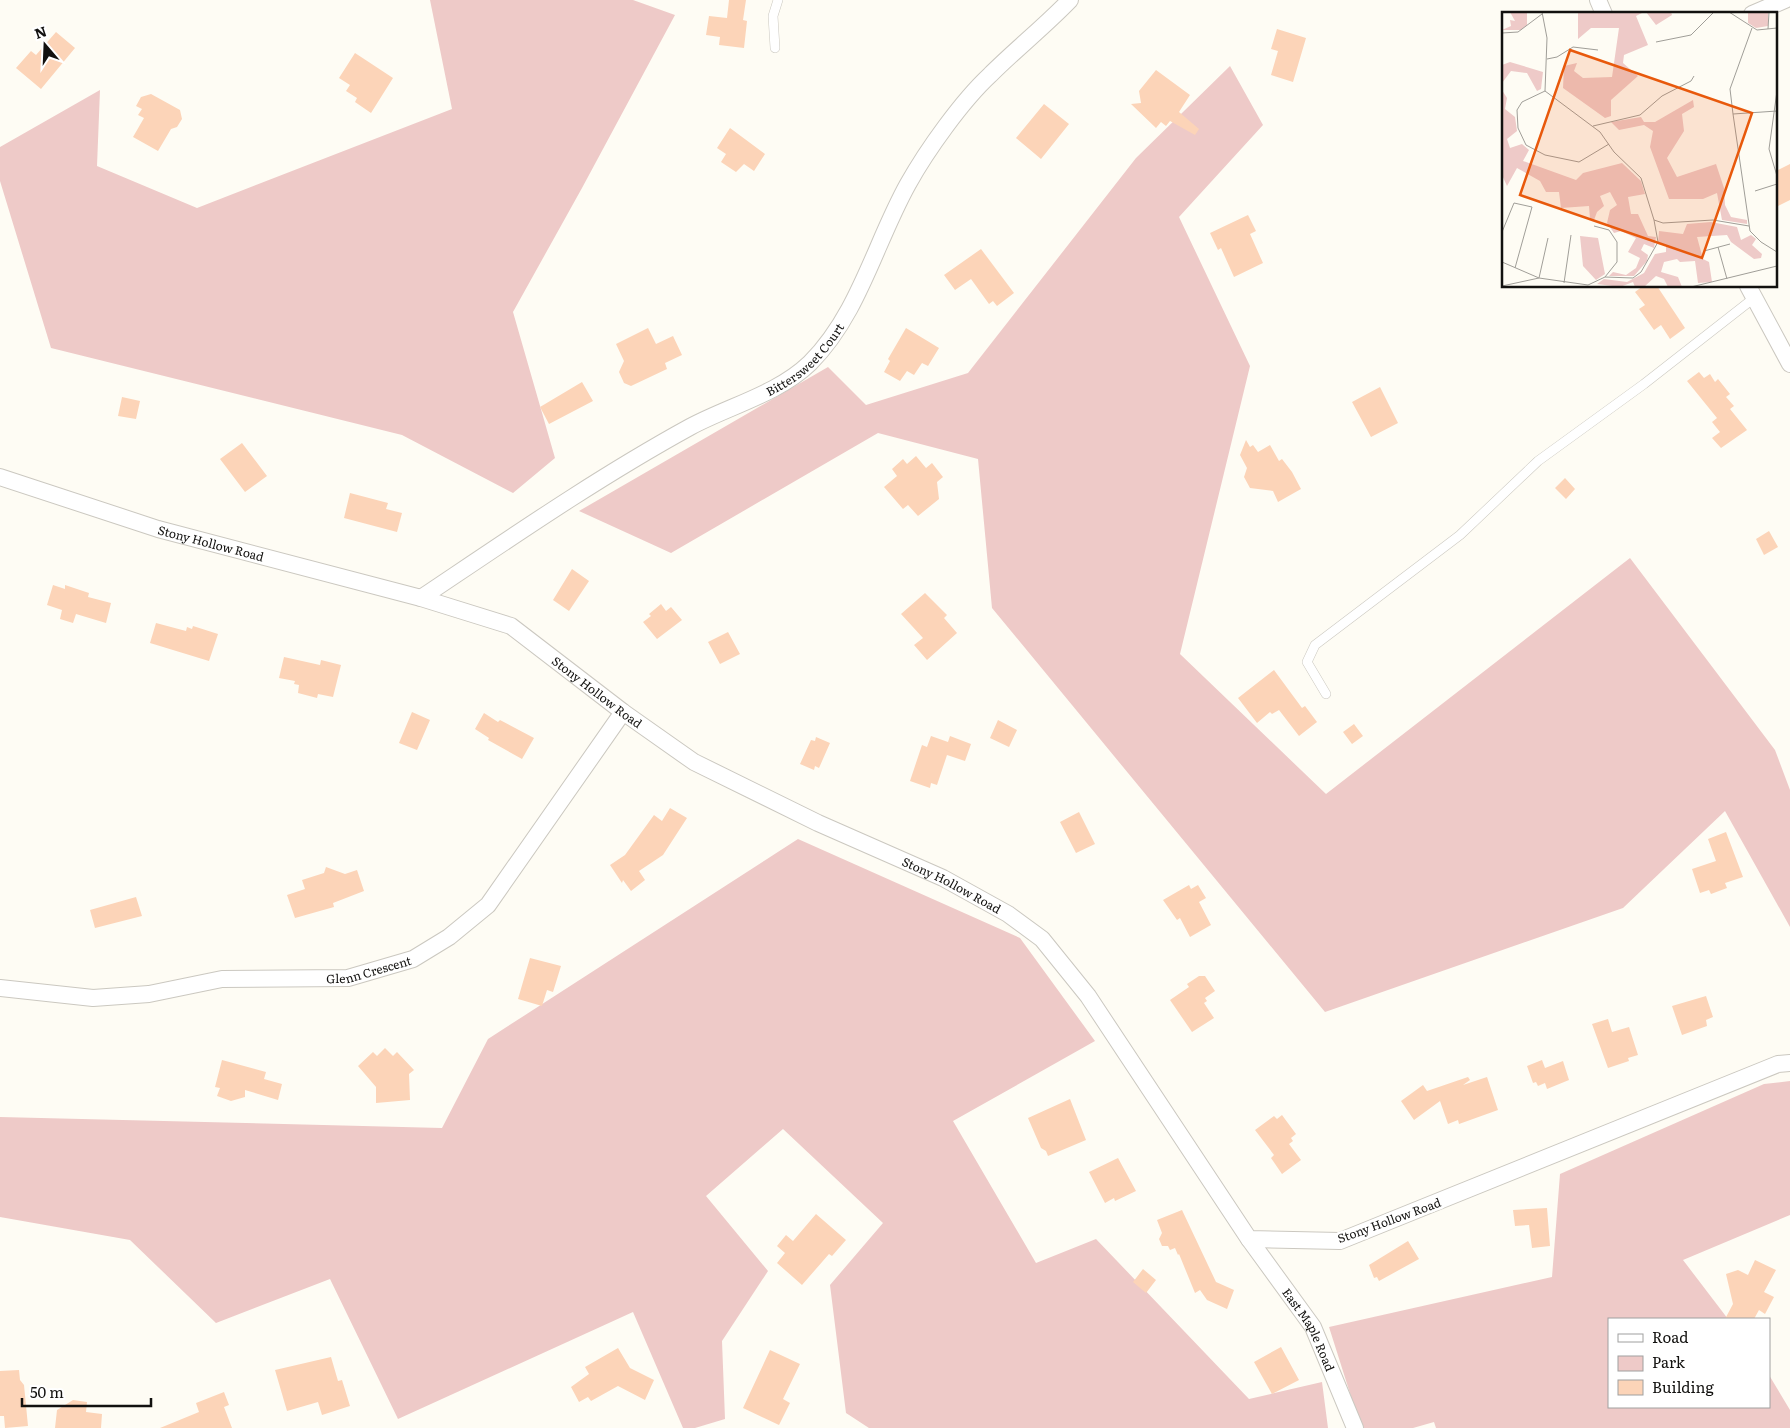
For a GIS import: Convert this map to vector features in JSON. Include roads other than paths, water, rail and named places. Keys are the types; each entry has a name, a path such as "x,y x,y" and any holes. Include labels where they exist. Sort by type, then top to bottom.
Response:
{"street":[{"name":"Bittersweet Court","path":"421,598 554,508 690,427 782,385 810,363 838,329 868,271 908,184 950,122 988,76 1039,32 1070,0"},
{"path":"1598,0 1603,12"},
{"path":"1757,12 1785,0"},
{"path":"1751,292 1790,364"},
{"name":"Stony Hollow Road","path":"0,477 158,528 421,598 511,626 622,712 694,762 818,823 943,878 1008,914 1042,939 1088,996 1249,1239 1340,1240 1778,1064 1790,1063"},
{"name":"Glenn Crescent","path":"0,988 102,997 149,994 222,979 348,978 413,959 449,937 488,905 622,712"},
{"name":"East Maple Road","path":"1249,1239 1313,1328 1355,1428"}],"lane":[{"path":"775,48 773,16 778,0"},
{"path":"1326,694 1307,662 1315,645 1460,534 1538,461 1644,384 1751,292"}]}
